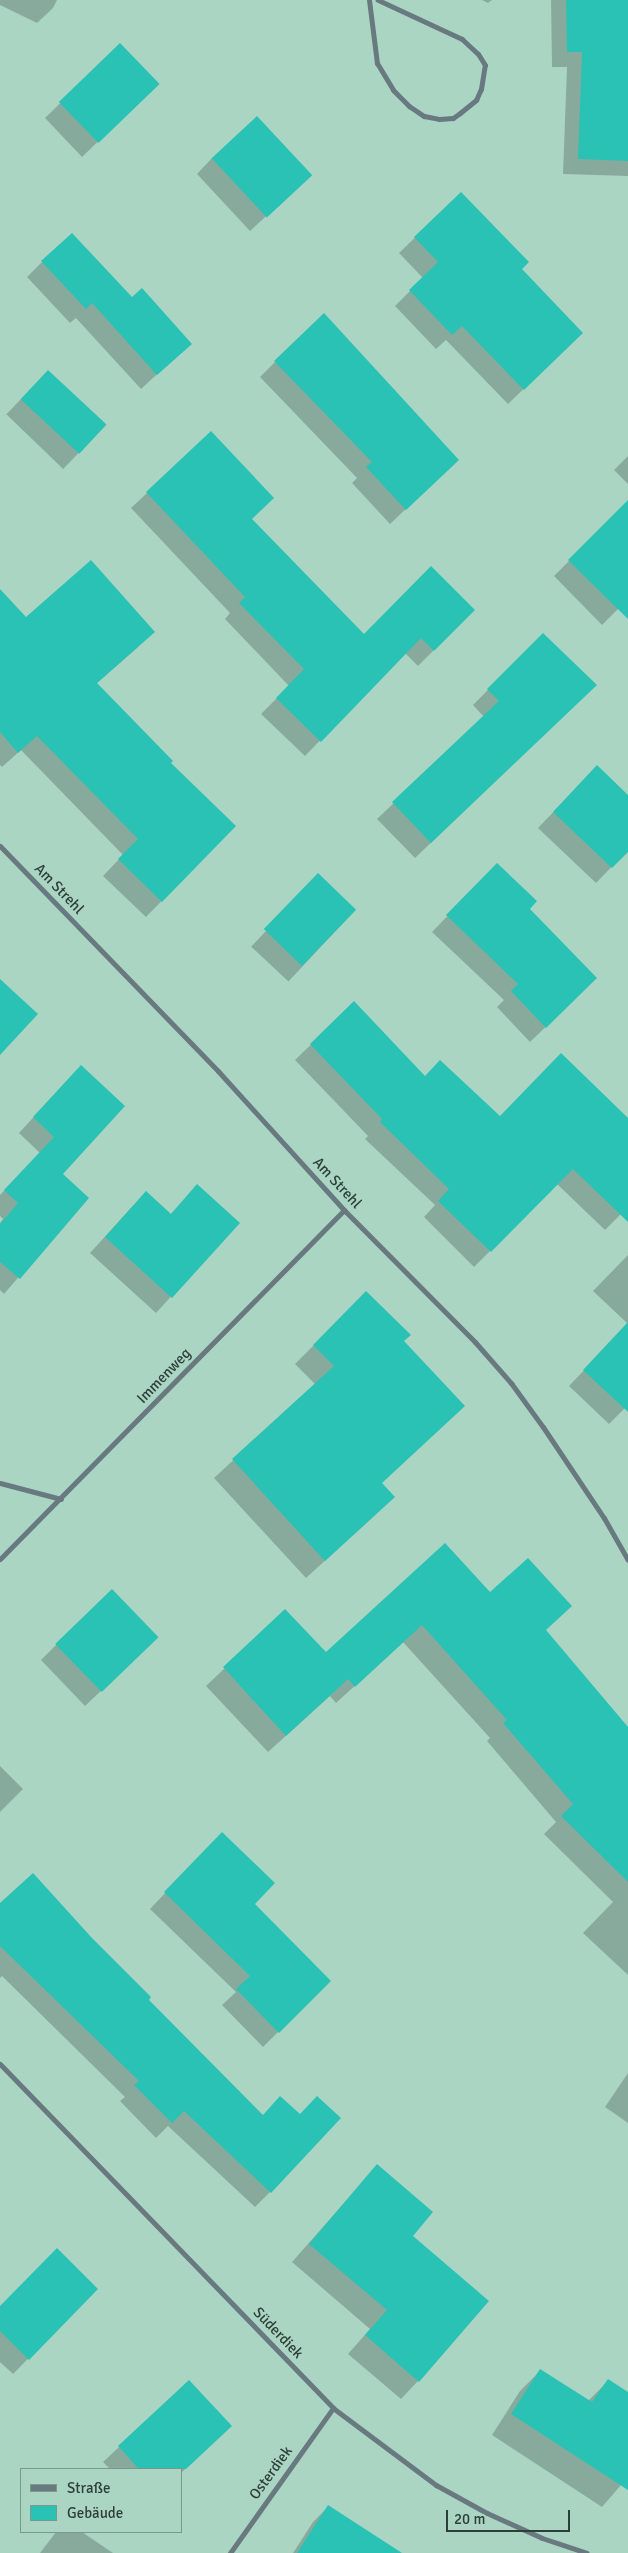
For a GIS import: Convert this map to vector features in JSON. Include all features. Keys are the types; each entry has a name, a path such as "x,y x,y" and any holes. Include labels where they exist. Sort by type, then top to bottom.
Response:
{"street":[{"path":"369,0 377,63 393,90 409,106 424,116 439,119 453,118 460,114 476,100 481,89 485,65 478,54 462,39 378,0"},
{"name":"Am Strehl","path":"0,846 218,1071 344,1210 475,1342 512,1384 604,1518 628,1560"},
{"name":"Immenweg","path":"0,1559 344,1210"},
{"path":"0,1483 61,1499"},
{"name":"Süderdiek","path":"0,2064 333,2408 436,2485 486,2513 534,2535 587,2553"},
{"name":"Osterdiek","path":"230,2553 333,2408"}],"building":[{"path":"566,0 628,0 628,161 578,159 582,52 567,52"},
{"path":"120,43 160,84 98,143 59,102"},
{"path":"257,116 312,175 267,218 212,158"},
{"path":"461,192 529,262 522,269 583,333 524,390 462,326 452,335 409,290 438,262 414,237"},
{"path":"72,233 132,297 142,288 192,344 157,375 92,303 86,309 41,261"},
{"path":"324,313 459,460 406,510 366,467 372,462 274,361"},
{"path":"48,370 107,425 79,454 21,399"},
{"path":"211,431 274,498 252,519 364,634 431,566 475,610 434,651 421,638 321,742 276,698 304,669 239,603 245,597 146,492"},
{"path":"628,500 628,619 568,560"},
{"path":"91,560 155,632 97,683 173,761 171,763 236,826 162,902 118,859 138,839 37,736 18,753 0,732 0,589 26,617"},
{"path":"543,633 597,685 431,843 392,802 499,701 487,689"},
{"path":"597,765 628,795 628,852 612,868 553,812"},
{"path":"497,863 537,901 530,909 597,978 546,1028 511,991 518,984 446,915"},
{"path":"318,873 356,910 302,966 264,929"},
{"path":"0,979 38,1014 0,1055"},
{"path":"354,1001 425,1076 440,1060 500,1116 561,1053 628,1118 628,1222 573,1169 491,1252 438,1201 449,1189 380,1122 382,1119 310,1044"},
{"path":"81,1065 125,1106 63,1174 89,1198 20,1279 0,1262 0,1224 18,1203 4,1190 54,1137 33,1117"},
{"path":"197,1184 240,1223 172,1298 105,1237 146,1191 171,1214"},
{"path":"366,1291 411,1335 404,1341 465,1406 382,1483 395,1497 325,1561 232,1459 334,1366 313,1345"},
{"path":"628,1322 628,1412 583,1370"},
{"path":"445,1543 490,1592 528,1558 572,1606 546,1630 628,1727 628,1882 561,1816 573,1804 503,1723 507,1720 422,1625 355,1687 348,1679 286,1736 223,1667 285,1609 326,1652"},
{"path":"112,1589 159,1637 102,1692 55,1644"},
{"path":"222,1832 275,1883 255,1904 331,1981 279,2033 236,1989 250,1976 164,1892"},
{"path":"33,1873 92,1938 151,1997 149,2000 263,2115 280,2096 300,2114 317,2096 341,2118 271,2193 184,2111 172,2123 134,2085 139,2081 0,1946 0,1903"},
{"path":"377,2164 433,2212 413,2236 489,2301 419,2382 365,2335 387,2310 309,2244"},
{"path":"57,2248 98,2289 29,2360 0,2331 0,2306"},
{"path":"540,2369 592,2402 608,2379 628,2392 628,2490 511,2414"},
{"path":"189,2380 232,2426 186,2469 138,2468 118,2446"},
{"path":"328,2505 402,2553 297,2553"}]}
